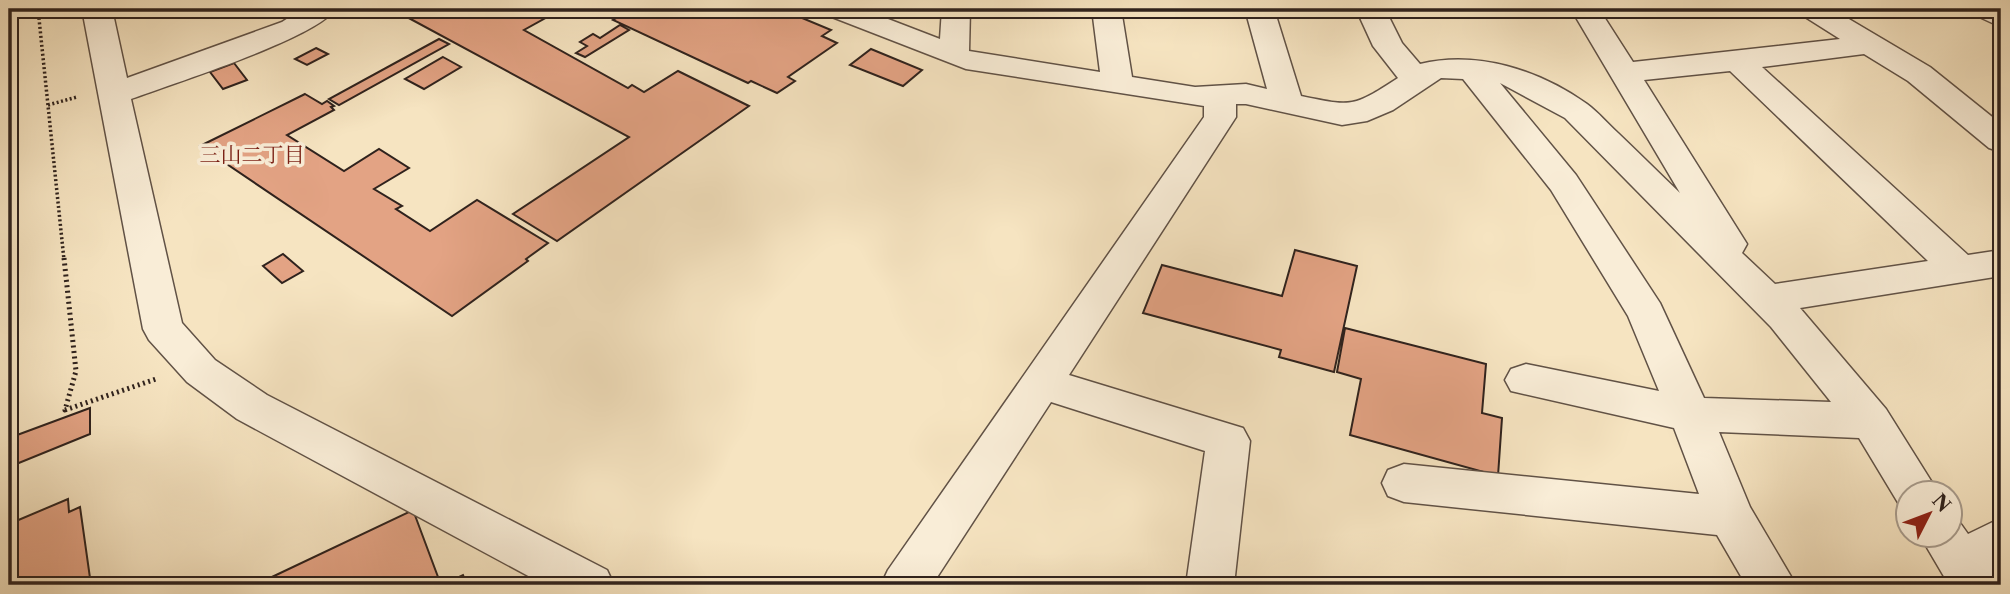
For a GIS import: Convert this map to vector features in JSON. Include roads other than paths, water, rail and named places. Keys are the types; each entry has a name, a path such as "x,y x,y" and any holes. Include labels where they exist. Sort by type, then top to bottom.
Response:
{"street":[{"path":"97,9 96,95 163,329 201,371 252,407 590,585"},
{"path":"96,95 293,28 321,9"},
{"path":"843,9 842,11 966,60 1195,97 1245,94 1342,115 1355,114 1382,103 1430,71 1443,68 1496,72 1521,80 1576,110 1740,272 1871,421 1907,478"},
{"path":"954,56 956,9"},
{"path":"1107,9 1117,83"},
{"path":"1260,9 1286,101"},
{"path":"1371,9 1388,46 1417,81"},
{"path":"1585,9 1726,234 1740,272"},
{"path":"1812,9 1919,74 2001,141"},
{"path":"1985,9 2001,18"},
{"path":"1626,72 1870,44"},
{"path":"1737,61 1960,269"},
{"path":"1472,70 1564,183 1646,313 1731,517 1772,585"},
{"path":"905,585 1220,117 1220,97"},
{"path":"1963,110 2001,107"},
{"path":"1766,299 2001,263"},
{"path":"1526,380 1690,414 1871,421"},
{"path":"1042,383 1228,441 1210,585"},
{"path":"1404,483 1731,517"},
{"path":"1959,561 2001,538"}],"district":[{"name":"三山二丁目","path":"252,154"}]}
